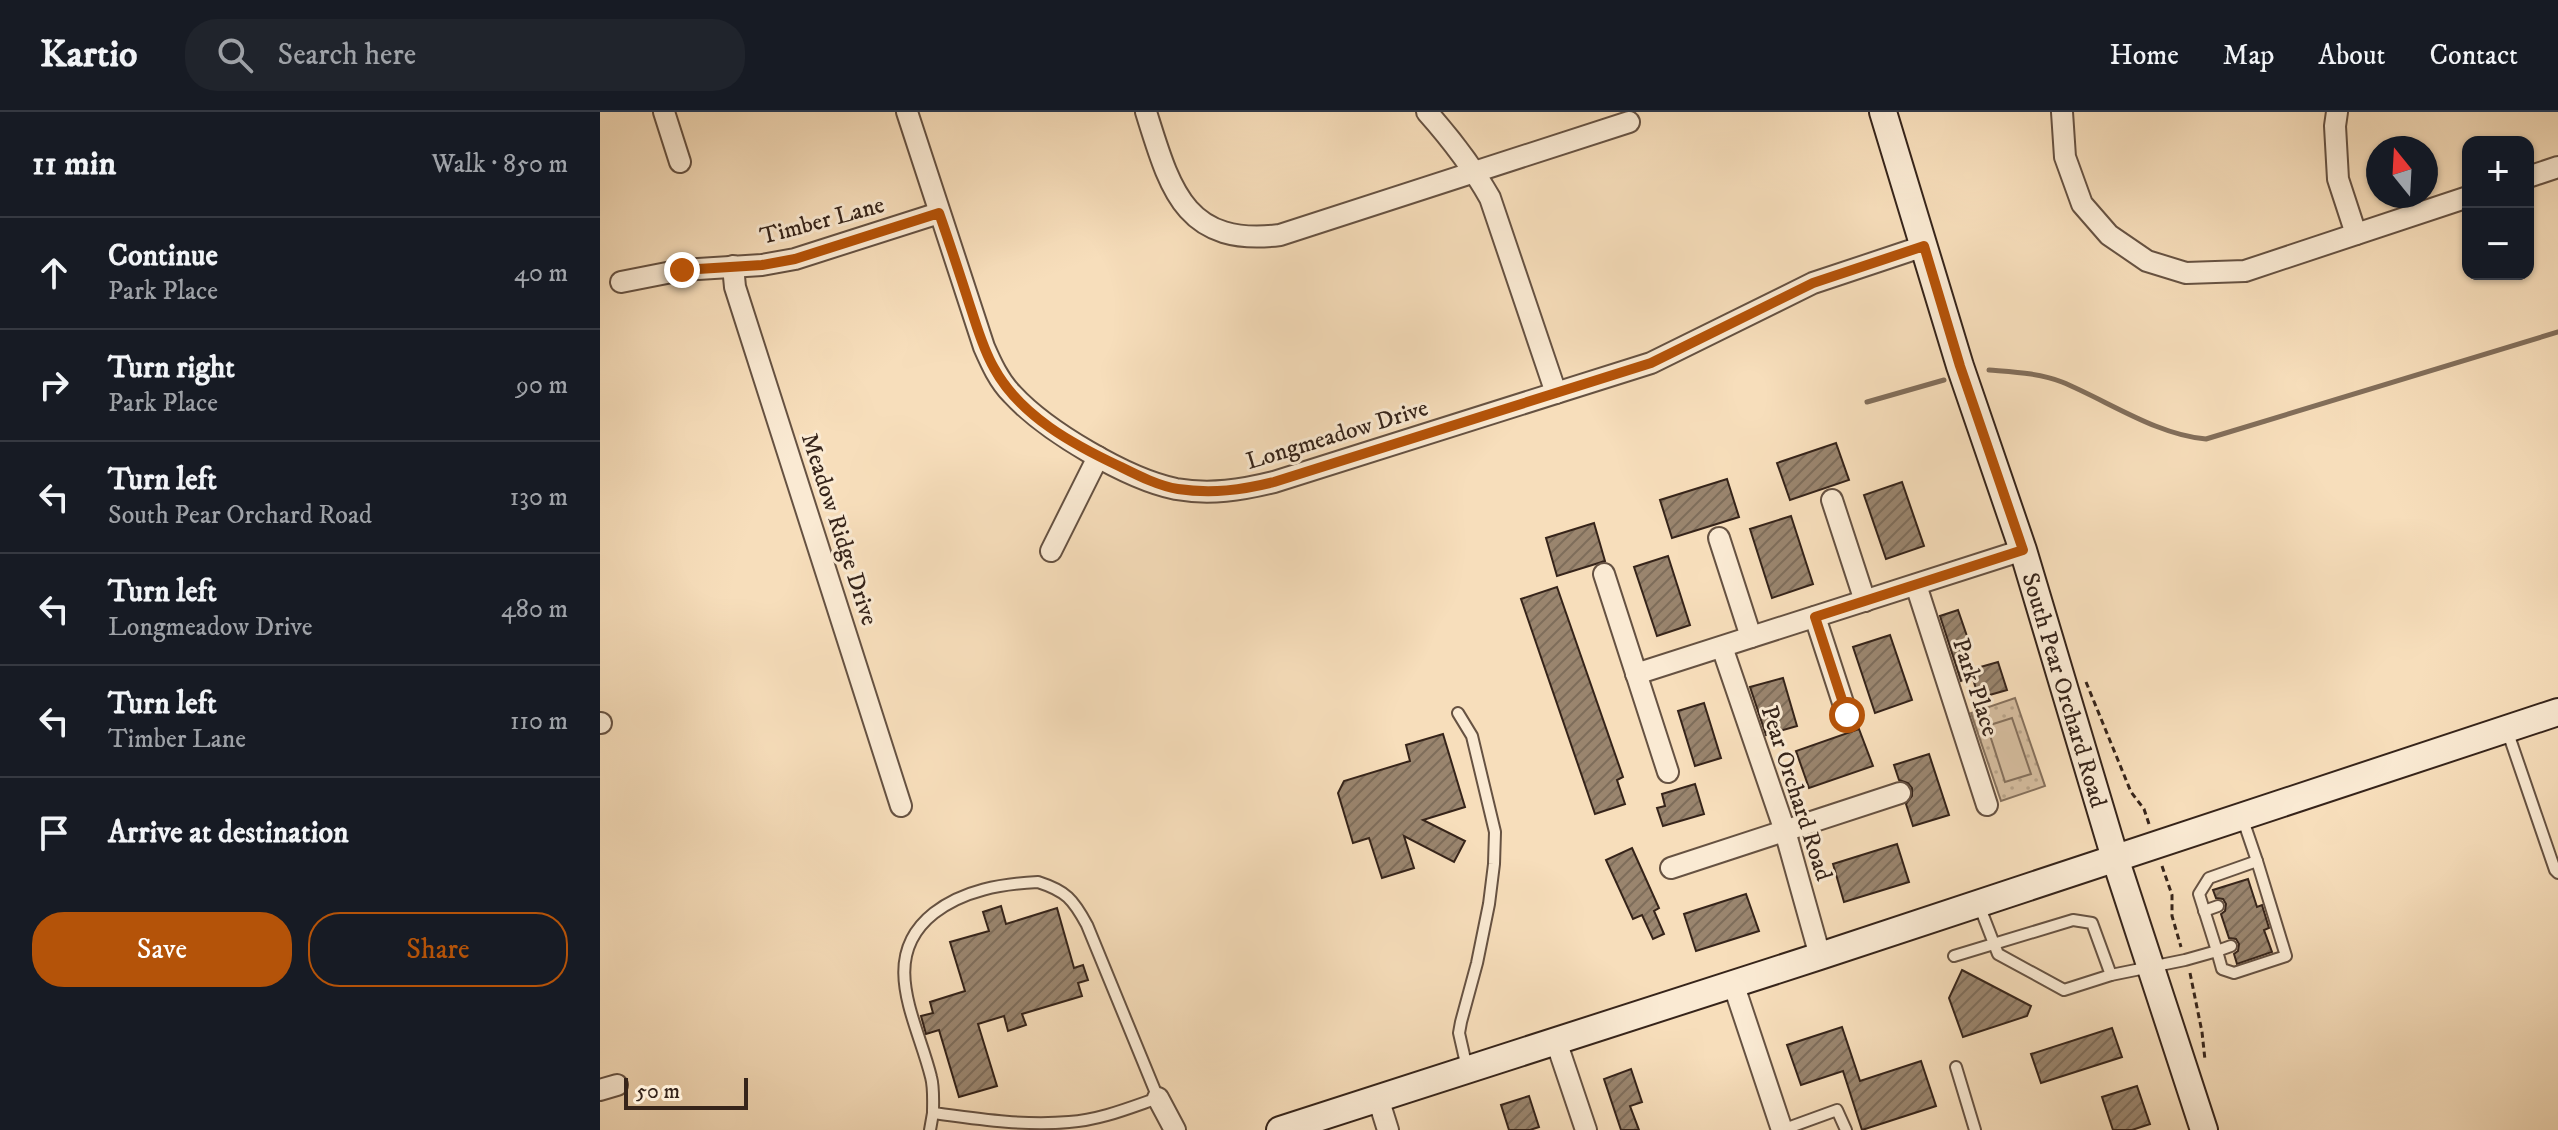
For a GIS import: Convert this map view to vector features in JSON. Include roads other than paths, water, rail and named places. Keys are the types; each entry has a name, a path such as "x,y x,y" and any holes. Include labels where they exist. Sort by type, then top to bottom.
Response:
{"main road":[{"name":"South Pear Orchard Road","path":"1883,112 1960,366 2023,550 2115,858 2204,1130"},
{"path":"1280,1130 1820,956 2558,712"}],"street":[{"path":"664,112 680,162"},
{"name":"Longmeadow Drive","path":"907,112 984,347 1010,392 1031,413 1062,436 1098,457 1175,489 1239,491 1274,482 1651,363 1813,283 1924,246"},
{"path":"1146,112 1166,176 1187,209 1200,220 1235,236 1257,238 1280,235 1629,122"},
{"path":"1427,112 1476,173 1490,198 1556,393"},
{"path":"2062,112 2065,157 2082,204 2109,235 2147,261 2186,273 2245,271 2462,199"},
{"path":"2337,112 2338,179 2356,234"},
{"path":"2534,175 2558,167"},
{"name":"Timber Lane","path":"621,282 682,270 762,265 823,252 939,213"},
{"name":"Meadow Ridge Drive","path":"733,266 740,302 901,806"},
{"path":"1051,551 1098,457"},
{"path":"1832,500 1865,601"},
{"path":"1719,538 1751,637"},
{"path":"1636,674 2023,550"},
{"path":"1604,574 1668,772"},
{"name":"Park Place","path":"1916,585 1987,805"},
{"path":"1815,617 1847,715"},
{"name":"Pear Orchard Road","path":"1722,647 1785,831 1820,956"},
{"path":"1671,868 1900,793"},
{"path":"1733,983 1782,1130"},
{"path":"1556,1041 1586,1130"},
{"path":"1158,1098 1175,1130"},
{"path":"1378,1098 1388,1130"}],"lane":[{"path":"1458,713 1472,736 1495,832 1489,904 1459,1033 1467,1070"},
{"path":"2506,728 2558,873"},
{"path":"2242,816 2257,861 2286,956 2234,973 2222,969 2199,894 2209,878 2257,861"},
{"path":"930,1130 932,1080 906,992 903,967 911,938 922,923 940,909 977,891 1038,882 1059,889 1074,902 1087,925 1158,1098 1113,1114 1069,1122 1010,1123 933,1113"},
{"path":"2253,894 2266,890"},
{"path":"1978,904 1998,954 2064,990 2111,975 2231,946"},
{"path":"2204,911 2218,906"},
{"path":"1954,956 2073,920 2092,923 2096,944 2111,975"},
{"path":"2266,936 2279,932"},
{"path":"2022,967 2034,964"},
{"path":"1956,1067 1975,1130"},
{"path":"1782,1130 1837,1110 1846,1130"}],"waterway":[{"path":"1989,370 2054,379 2151,424 2206,439 2558,332"},
{"path":"1867,402 1944,380"}]}
